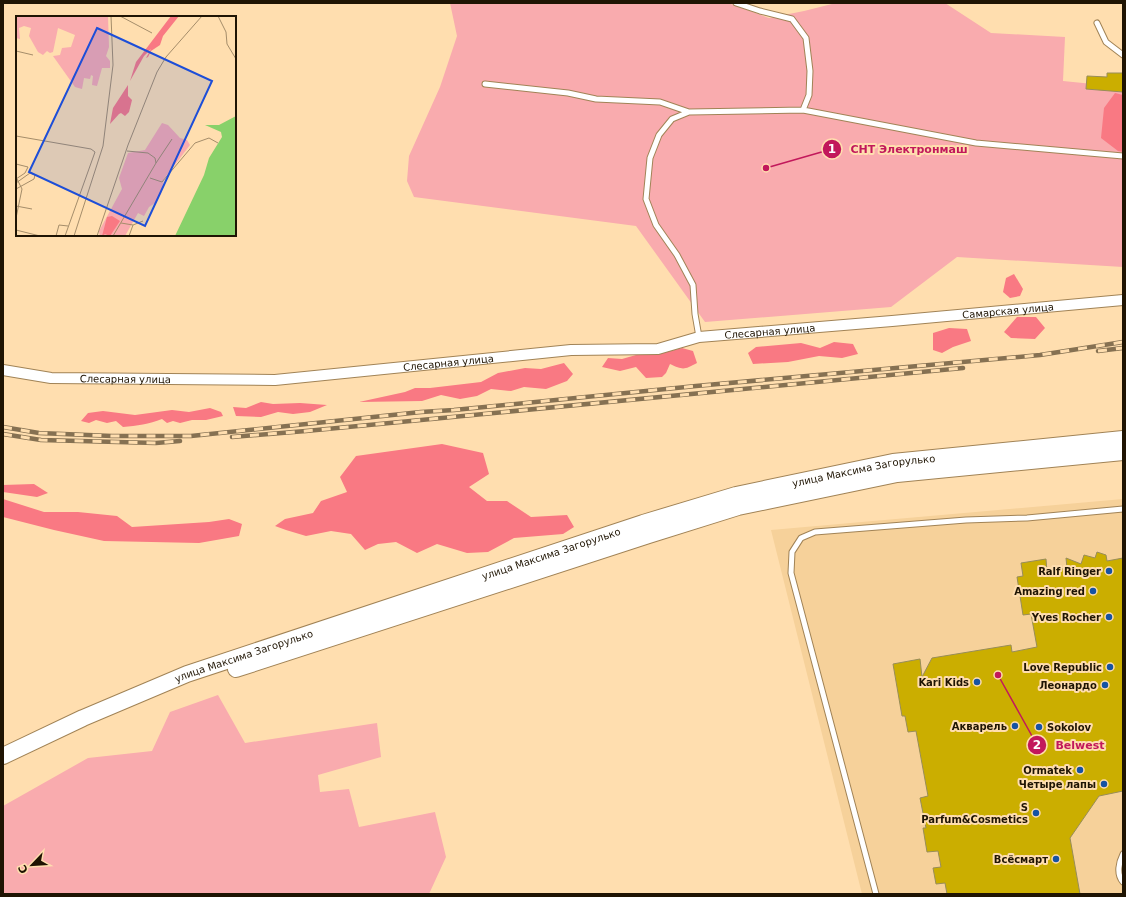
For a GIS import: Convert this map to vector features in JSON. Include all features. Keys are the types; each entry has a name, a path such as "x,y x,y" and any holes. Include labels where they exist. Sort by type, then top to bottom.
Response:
{"main road":[{"name":"улица Максима Загорулько","path":"3,756 83,718 187,674 643,523 736,495 893,462 1123,439"},
{"name":"улица Максима Загорулько","path":"3,768 95,723 189,685 641,537 738,507 897,474 1123,452"}],"street":[{"name":"Самарская улица","path":"892,321 1123,300"},
{"name":"Слесарная улица","path":"3,370 51,378 274,380 571,350 658,349 699,337 892,321"}],"lane":[{"path":"736,3 792,19 806,38 810,71 809,95 803,110"},
{"path":"1097,23 1106,42 1123,54"},
{"path":"485,84 568,93 596,99 660,102 689,112 803,110 976,143 1123,156"},
{"path":"689,112 672,119 659,135 650,158 646,199 656,225 677,255 693,285 695,314 699,337"},
{"path":"876,894 791,573 792,552 801,538 815,532 966,520 1028,518 1123,509"},
{"path":"1123,854 1119,861 1118,870 1123,882"}],"shaded area":[{"path":"450,3 728,3 769,18 836,3 945,3 991,33 1065,37 1063,81 1123,87 1123,267 957,257 891,307 705,322 636,226 414,197 407,181 409,156 440,87 457,36"},
{"path":"1115,93 1123,95 1123,152 1118,151 1101,138 1104,108"},
{"path":"1014,274 1023,289 1020,296 1010,298 1003,292 1006,278"},
{"path":"1017,317 1036,317 1045,328 1035,339 1011,338 1004,332"},
{"path":"949,328 967,329 971,341 953,347 942,353 933,350 933,333"},
{"path":"834,342 853,344 858,354 842,358 819,356 788,362 753,364 748,353 756,347 801,343 820,348"},
{"path":"682,348 693,351 697,363 684,368 670,364 666,373 662,377 646,378 636,367 620,371 602,367 608,358 622,359 636,355 663,353"},
{"path":"564,363 573,374 567,381 546,389 524,387 511,391 491,389 477,396 460,399 441,395 422,401 359,402 405,392 415,388 430,388 481,382 498,373 525,368 541,369"},
{"path":"261,402 273,404 300,403 327,405 310,412 293,414 278,412 261,417 236,416 233,407 246,408"},
{"path":"210,408 221,412 223,416 206,420 192,420 180,423 173,421 167,423 162,419 123,427 116,421 107,423 96,420 89,423 81,421 88,413 103,411 135,415 172,410 189,412"},
{"path":"442,444 483,453 489,474 469,487 487,501 507,501 531,517 567,515 574,527 563,534 514,538 488,552 467,553 437,544 417,553 396,542 378,544 365,550 351,534 331,531 306,536 275,526 285,519 313,513 321,501 347,492 340,477 356,456"},
{"path":"34,484 48,493 37,497 3,492 3,485"},
{"path":"3,499 44,512 78,512 117,516 132,527 209,522 229,519 242,524 239,536 199,543 104,541 3,517"},
{"path":"1123,499 1123,894 862,894 771,530"},
{"path":"218,695 245,743 377,723 381,757 318,775 320,792 349,789 359,827 435,812 446,857 429,894 3,894 3,806 88,758 152,751 170,712"}],"building":[{"path":"1107,73 1123,73 1123,92 1086,89 1087,76 1107,77"},
{"name":"Акварель","path":"1097,552 1106,555 1107,561 1123,558 1123,791 1099,796 1070,838 1080,894 947,894 945,883 936,884 933,868 941,867 938,851 927,852 923,828 926,828 920,798 928,796 916,731 908,732 905,716 902,716 893,664 920,659 922,677 932,658 1011,645 1012,652 1037,647 1031,614 1023,615 1017,577 1023,576 1021,563 1046,559 1047,572 1067,568 1066,558 1081,564 1084,555 1095,558"}],"railway":[{"path":"3,427 39,433 112,436 191,436 421,412 1040,355 1123,342"},
{"path":"1098,351 1123,348"},
{"path":"232,437 963,368"},
{"path":"3,434 41,440 156,443 180,441"}],"place":[{"name":"СНТ Электронмаш","path":"766,168"},
{"name":"Ralf Ringer","path":"1109,571"},
{"name":"Amazing red","path":"1093,591"},
{"name":"Yves Rocher","path":"1109,617"},
{"name":"Love Republic","path":"1110,667"},
{"name":"Belwest","path":"998,675"},
{"name":"Kari Kids","path":"977,682"},
{"name":"Леонардо","path":"1105,685"},
{"name":"Акварель","path":"1015,726"},
{"name":"Sokolov","path":"1039,727"},
{"name":"Ormatek","path":"1080,770"},
{"name":"Четыре лапы","path":"1104,784"},
{"name":"S Parfum&Cosmetics","path":"1036,813"},
{"name":"Всёсмарт","path":"1056,859"}]}
